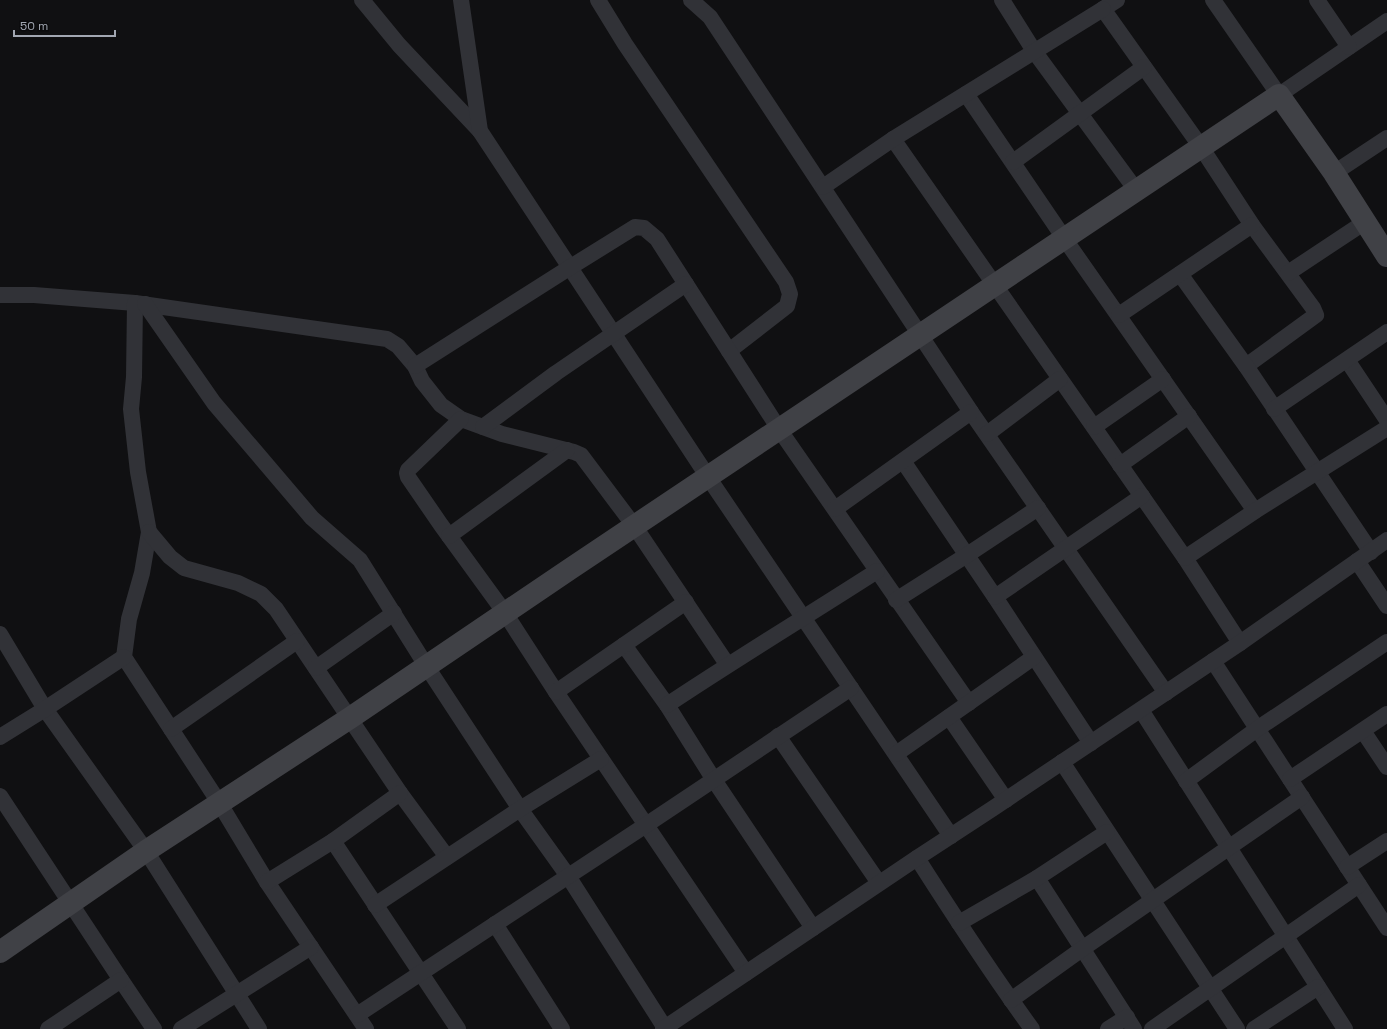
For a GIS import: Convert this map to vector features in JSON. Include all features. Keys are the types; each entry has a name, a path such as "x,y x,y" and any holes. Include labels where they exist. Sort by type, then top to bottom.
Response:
{"street":[{"path":"362,0 399,44 480,131 708,477 951,836"},
{"path":"461,0 480,131"},
{"path":"598,0 625,44 786,282 790,294 787,306 729,351"},
{"path":"691,0 710,17 971,412 1166,693"},
{"path":"1002,0 1034,50 1136,190"},
{"path":"823,187 893,139 1034,50 1117,0"},
{"path":"1213,0 1334,173 1387,256"},
{"path":"1317,0 1349,47"},
{"path":"1103,9 1201,147 1252,225 1313,308 1316,315 1246,366"},
{"path":"2,947 71,903 146,851 220,804 427,667 505,613 920,336 1387,21"},
{"path":"1013,162 1144,68"},
{"path":"966,94 1064,238 1255,510"},
{"path":"1334,173 1387,138"},
{"path":"893,139 1185,558 1240,643"},
{"path":"1288,274 1365,222"},
{"path":"1119,315 1252,225"},
{"path":"415,366 635,227 644,228 657,240 779,429 896,600 969,703"},
{"path":"1180,274 1246,366 1371,552"},
{"path":"483,427 556,373 686,284"},
{"path":"0,295 34,295 140,303 387,338 398,346 415,366 422,381 441,405 461,419 502,434 567,450 581,455 635,526 728,664"},
{"path":"140,303 131,409 138,472 149,532 142,573 129,619 124,657 220,804 267,882 366,1029"},
{"path":"140,303 214,403 312,518 360,560 427,667 520,810 568,876 664,1028 879,883 1166,693 1387,540"},
{"path":"1274,409 1387,332"},
{"path":"1347,360 1387,420"},
{"path":"987,434 1060,379"},
{"path":"1094,427 1163,380"},
{"path":"834,509 971,412"},
{"path":"1120,465 1189,416"},
{"path":"461,419 408,470 408,477 505,613 556,692 746,972"},
{"path":"1185,558 1255,510 1387,428"},
{"path":"449,536 567,450"},
{"path":"903,461 1091,743"},
{"path":"995,597 1142,496"},
{"path":"896,600 1038,508"},
{"path":"149,532 170,557 184,568 238,583 260,594 276,609 400,793 447,857"},
{"path":"1357,561 1387,606"},
{"path":"667,705 728,664 804,618 877,571"},
{"path":"556,692 686,602"},
{"path":"316,668 394,613"},
{"path":"0,634 45,709 146,851 259,1029"},
{"path":"171,729 297,641"},
{"path":"1186,781 1257,729 1387,642"},
{"path":"624,645 667,705 714,780 813,928"},
{"path":"0,737 124,657"},
{"path":"896,754 1034,657"},
{"path":"1213,661 1387,928"},
{"path":"358,1015 851,688"},
{"path":"1140,710 1345,1029"},
{"path":"1290,779 1387,714"},
{"path":"949,717 1006,800"},
{"path":"1363,730 1387,767"},
{"path":"778,736 879,883"},
{"path":"375,905 447,857 601,759"},
{"path":"1062,762 1237,1029"},
{"path":"267,882 334,841 400,793"},
{"path":"0,796 154,1029"},
{"path":"1011,1000 1082,949 1302,797"},
{"path":"959,924 1037,878 1107,832"},
{"path":"334,841 458,1029"},
{"path":"1347,867 1387,841"},
{"path":"917,858 959,924 1032,1029"},
{"path":"1037,878 1130,1023 1108,1029"},
{"path":"1152,1029 1359,885"},
{"path":"495,924 562,1029"},
{"path":"181,1029 311,947"},
{"path":"52,1028 121,980"},
{"path":"1254,1029 1318,987"}]}
